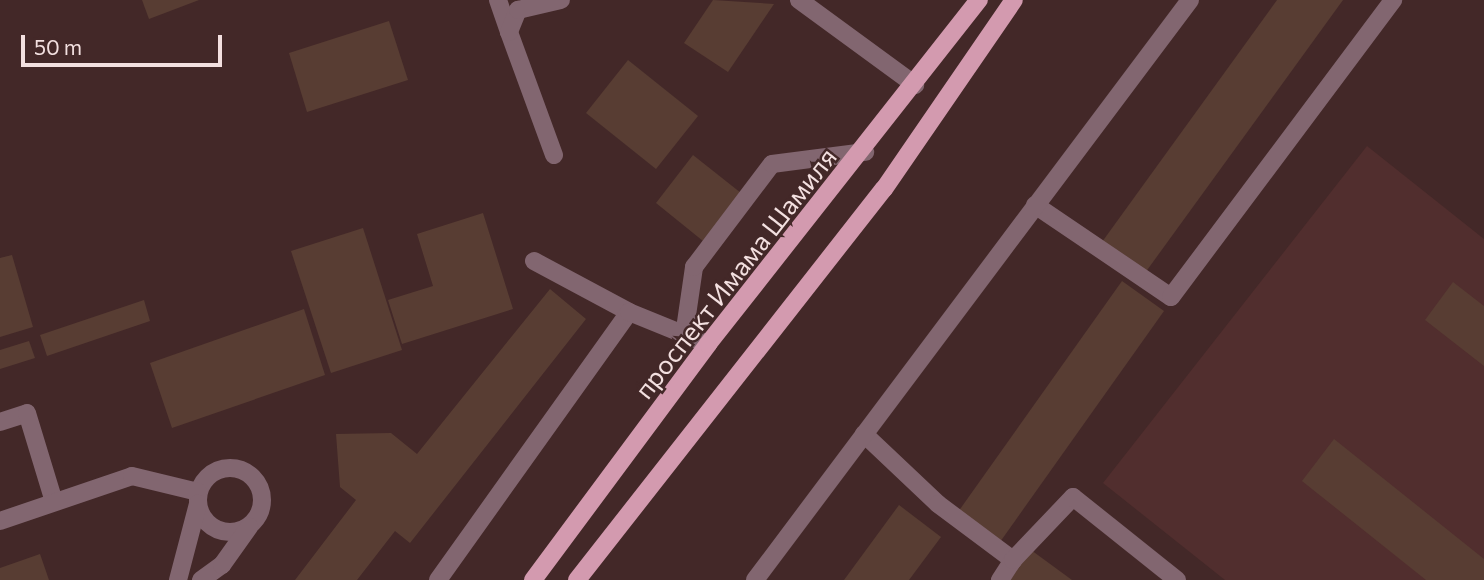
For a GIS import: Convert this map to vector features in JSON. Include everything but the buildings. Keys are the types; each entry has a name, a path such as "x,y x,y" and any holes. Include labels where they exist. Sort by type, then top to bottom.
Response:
{"main road":[{"name":"проспект Имама Шамиля","path":"533,580 708,344 865,152 979,0"},
{"path":"577,580 884,188 1014,0"}],"street":[{"path":"498,0 554,155"},
{"path":"509,32 518,10 561,0"},
{"path":"800,0 915,85"},
{"path":"755,580 1190,0"},
{"path":"1035,205 1171,297 1393,0"},
{"path":"685,329 694,267 772,164 865,152"},
{"path":"534,261 629,312 685,329 708,344"},
{"path":"438,580 629,312"},
{"path":"0,422 27,413 54,502"},
{"path":"864,434 938,504 1013,560"},
{"path":"178,580 198,498 221,470 252,477 262,497 249,527 222,565 201,580"},
{"path":"0,521 132,476 198,498 217,530 249,527"},
{"path":"1000,580 1013,560 1073,497 1177,580"}],"shaded area":[{"path":"1367,146 1484,239 1484,580 1225,580 1103,483"}]}
